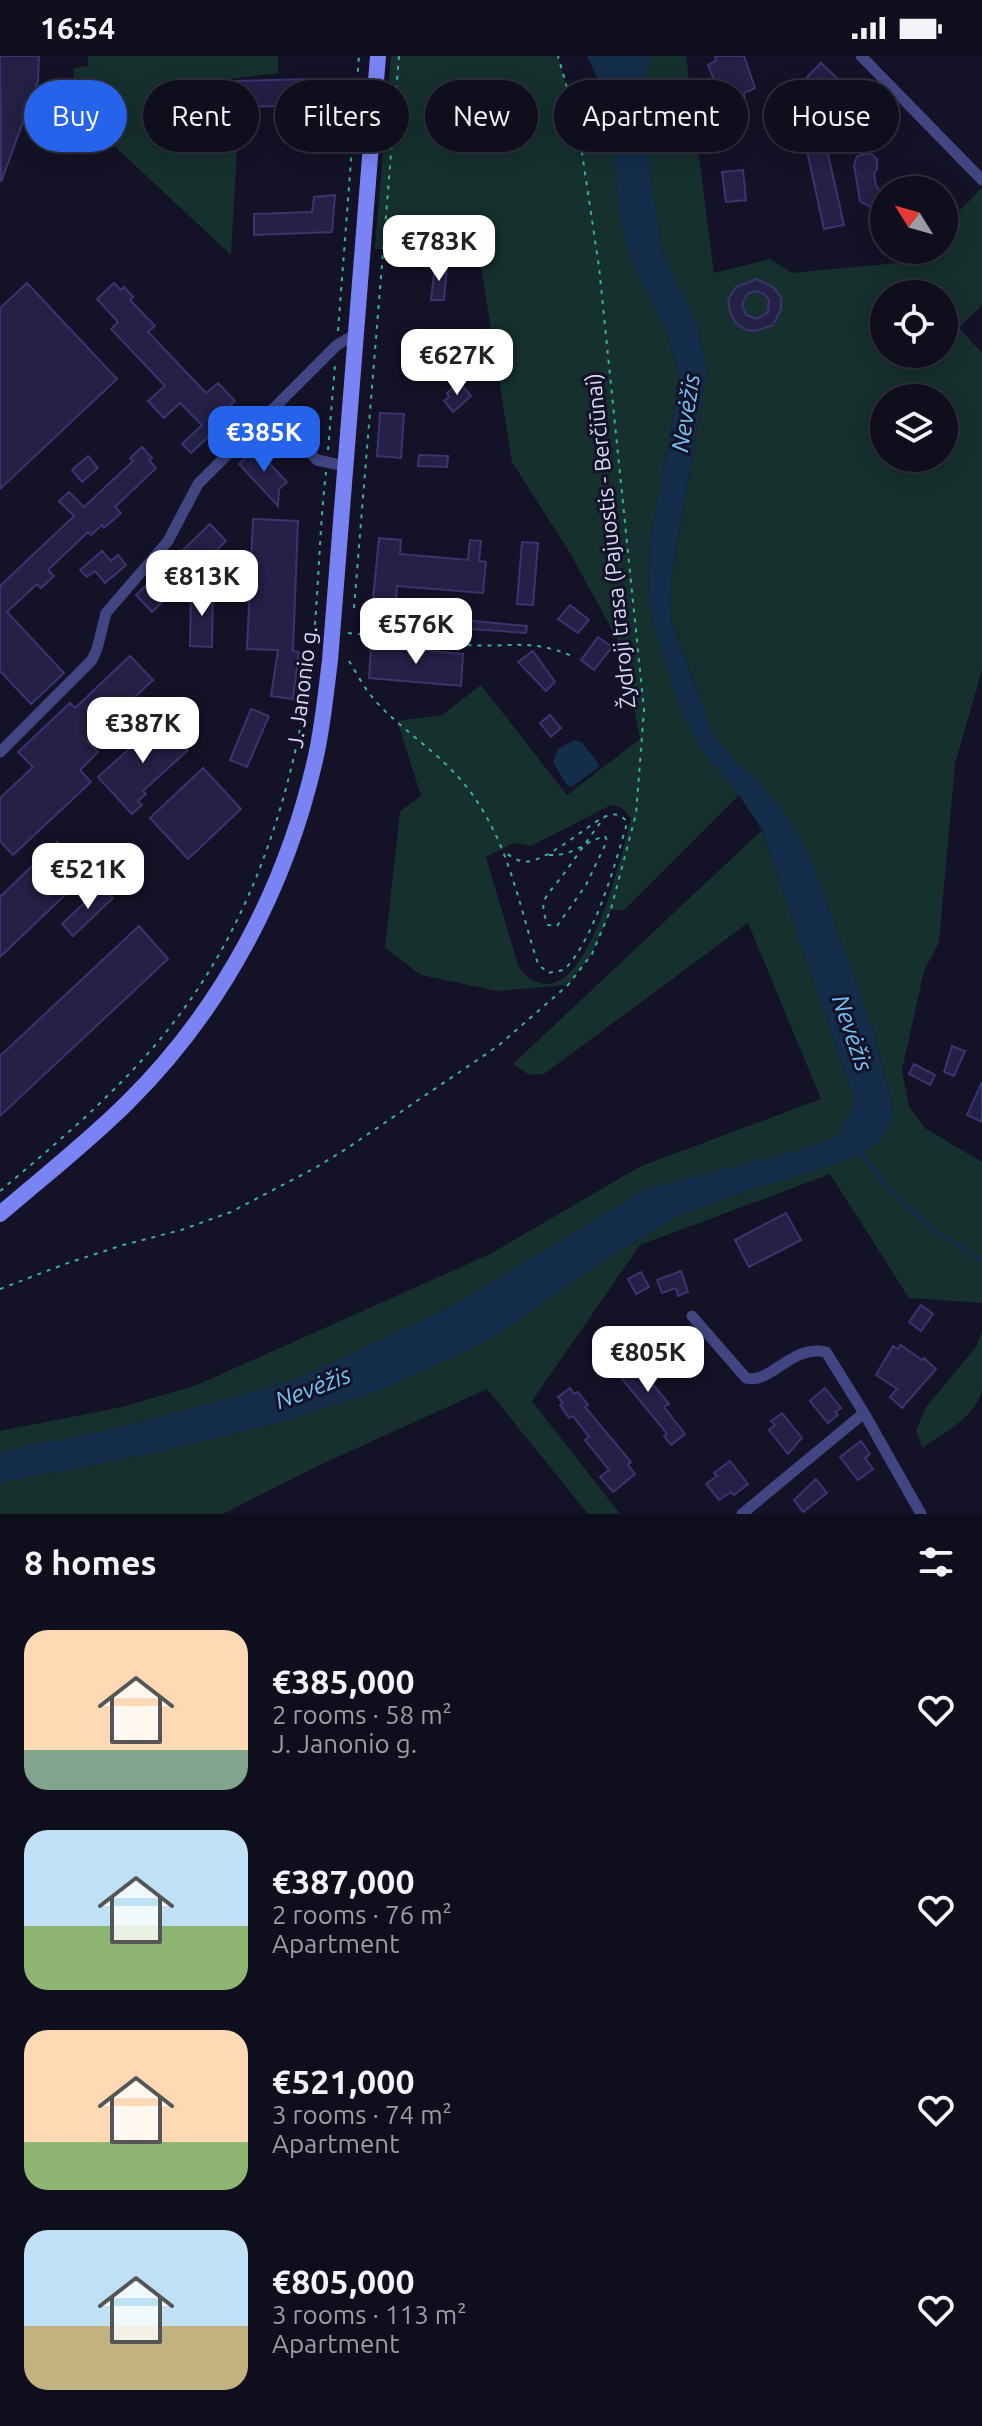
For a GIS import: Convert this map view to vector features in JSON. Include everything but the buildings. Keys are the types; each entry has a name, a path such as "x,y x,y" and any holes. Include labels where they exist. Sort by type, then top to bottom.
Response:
{"street":[{"name":"J. Janonio g.","path":"0,1214 86,1141 145,1084 198,1023 229,977 266,903 299,818 316,756 332,631 378,56"},
{"path":"861,56 982,180"},
{"path":"0,752 92,660 106,613 168,541 198,484 337,345 356,334"},
{"path":"271,413 317,460 345,466"},
{"path":"692,1316 746,1378 752,1380 759,1379 792,1356 817,1350 826,1352 921,1514"},
{"path":"742,1514 864,1413"}],"path":[{"path":"0,1191 133,1070 177,1018 210,970 241,913 284,803 296,755 309,675 359,56"},
{"path":"354,608 399,56"},
{"name":"Žydroji trasa (Pajuostis - Berčiūnai)","path":"0,1289 65,1264 231,1212 315,1168 498,1046 568,985 592,954 611,909 636,814 644,710 599,267 578,126 558,56"},
{"path":"332,631 471,645 531,644 550,646 572,656"},
{"path":"349,661 371,696 446,763 466,786 488,819 504,852 538,964 548,973 564,970 582,948 627,823 621,815 604,817 534,861 520,861 504,852"},
{"path":"547,855 568,854 582,849 605,836 607,841 570,911 557,926 548,925 544,901 582,849 604,817"}],"green space":[{"path":"88,56 278,56 278,73 222,80 143,80 143,152 237,152 231,255 121,152 127,152 127,80 74,80 73,68 88,66"},
{"path":"391,56 558,56 565,80 554,80 554,152 615,152 631,260 667,332 680,378 650,542 648,604 698,745 739,795 624,910 611,910 592,954 568,985 497,991 421,975 385,948 400,811 421,796 397,721 442,715 481,685 567,795 640,739 623,650 570,553 512,462 478,248 375,249 383,152 409,152 409,80 389,80","holes":["611,805 622,808 631,818 603,914 578,962 564,978 548,984 534,981 518,965 486,857 514,843 531,846"]},
{"path":"653,56 686,56 689,80 647,80"},
{"path":"649,152 698,152 714,273 770,259 792,273 887,264 958,264 958,212 982,188 982,305 959,328 982,353 982,670 955,764 939,942 924,971 902,1070 909,1107 926,1129 982,1162 982,1303 909,1298 830,1174 640,1245 532,1401 620,1514 588,1514 487,1389 322,1464 223,1514 0,1514 0,1483 153,1453 281,1422 380,1390 489,1340 601,1262 679,1215 749,1190 894,1114 872,1026 808,852 782,810 755,777 740,766 715,738 670,617 671,579 707,371 697,324 664,257 650,180"},
{"path":"762,830 855,1101 839,1136 451,1307 297,1379 132,1425 0,1452 0,1431 122,1407 197,1385 490,1254 639,1167 821,1099 748,923 544,1074 529,1075 513,1064"},
{"path":"982,1331 982,1390 979,1400 958,1424 922,1448 916,1430 926,1407 976,1347"}],"water":[{"path":"587,56 653,56 647,80 598,80"},
{"name":"Nevėžis","path":"613,152 649,152 650,180 664,257 697,324 707,371 671,578 670,618 715,738 740,766 755,777 782,810 808,852 872,1026 894,1114 880,1142 843,1162 679,1215 601,1262 489,1340 380,1390 281,1422 153,1453 0,1483 0,1452 132,1425 297,1379 451,1307 646,1189 807,1148 839,1136 855,1101 762,830 739,795 698,745 676,698 648,604 650,542 680,378 667,332 631,260 621,223"},
{"path":"574,740 582,742 600,766 572,787 566,784 553,762 558,749"}],"waterway":[{"path":"858,1148 888,1189 936,1232 982,1260"}]}
